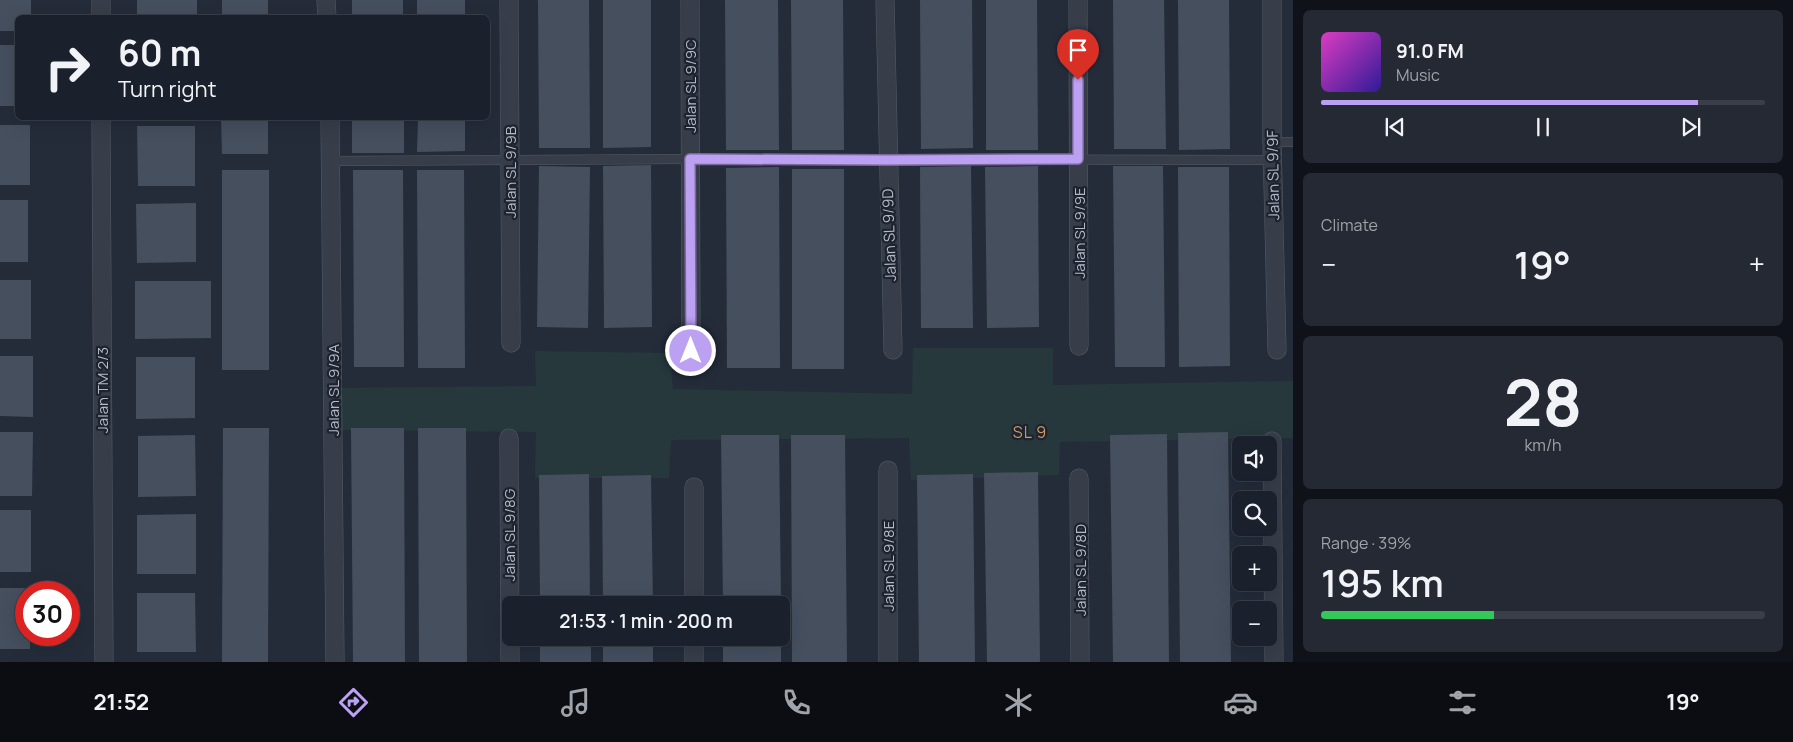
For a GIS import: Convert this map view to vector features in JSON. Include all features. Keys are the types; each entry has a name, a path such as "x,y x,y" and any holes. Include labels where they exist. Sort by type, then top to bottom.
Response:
{"street":[{"path":"100,0 101,15"},
{"path":"326,0 327,15"},
{"name":"Jalan SL 9/9B","path":"509,0 511,343"},
{"name":"Jalan SL 9/9C","path":"690,0 691,351"},
{"name":"Jalan SL 9/9D","path":"885,0 892,350"},
{"name":"Jalan SL 9/9E","path":"1078,0 1079,346"},
{"name":"Jalan SL 9/9F","path":"1272,0 1272,151 1277,350"},
{"name":"Jalan TM 2/3","path":"101,120 104,662"},
{"name":"Jalan SL 9/9A","path":"330,120 335,662"},
{"name":"Jalan SL 9/8G","path":"508,438 510,662"},
{"name":"Jalan SL 9/8E","path":"888,470 888,662"},
{"name":"Jalan SL 9/8D","path":"1079,478 1080,662"},
{"path":"1272,481 1274,662"},
{"path":"694,487 694,596"},
{"path":"694,646 694,662"}],"lane":[{"path":"331,160 1078,159 1272,151 1293,142"}],"shaded area":[{"path":"913,348 1053,348 1053,385 1293,381 1293,438 1232,436 1232,439 1060,442 1059,475 911,480 909,438 671,440 669,478 535,478 536,432 333,430 337,388 536,386 535,351 670,353 673,389 912,394"}],"building":[{"path":"0,0 31,0 31,15 15,15 15,31 0,31"},
{"path":"137,0 197,0 197,15 137,15"},
{"path":"222,0 268,0 268,15 222,15"},
{"path":"352,0 403,0 403,15 352,15"},
{"path":"417,0 465,0 465,15 417,15"},
{"path":"538,0 589,0 590,148 539,148"},
{"path":"603,0 651,0 651,147 603,148"},
{"path":"725,0 778,0 779,150 726,150"},
{"path":"791,0 843,0 844,150 792,150"},
{"path":"920,0 972,0 973,148 921,149"},
{"path":"986,0 1037,0 1038,150 986,150"},
{"path":"1113,0 1164,0 1166,149 1114,149"},
{"path":"1178,0 1229,0 1230,149 1179,150"},
{"path":"0,45 15,45 15,106 0,106"},
{"path":"221,120 268,120 268,154 222,154"},
{"path":"352,120 404,120 404,153 352,153"},
{"path":"418,120 465,120 465,151 417,152"},
{"path":"0,125 30,125 30,185 0,185"},
{"path":"137,126 195,126 195,186 138,186"},
{"path":"651,165 652,327 604,328 603,166"},
{"path":"539,166 590,167 588,328 537,327"},
{"path":"971,166 973,328 921,328 920,167"},
{"path":"1038,166 1039,327 987,328 985,167"},
{"path":"1113,166 1163,166 1165,367 1115,367"},
{"path":"779,167 780,368 727,368 726,168"},
{"path":"1178,167 1229,167 1230,366 1179,367"},
{"path":"792,169 844,169 844,369 792,369"},
{"path":"222,170 269,170 269,370 222,370"},
{"path":"353,170 403,170 404,367 354,367"},
{"path":"417,170 464,170 465,368 418,368"},
{"path":"0,200 28,200 28,262 0,262"},
{"path":"196,203 196,262 137,263 136,204"},
{"path":"0,280 31,280 31,339 0,339"},
{"path":"135,281 211,281 211,338 135,339"},
{"path":"0,356 33,356 33,417 0,416"},
{"path":"136,357 195,357 195,418 136,419"},
{"path":"223,428 269,428 268,662 222,662"},
{"path":"351,428 404,428 405,662 353,662"},
{"path":"418,428 466,428 467,662 419,662"},
{"path":"0,432 33,432 32,496 0,496"},
{"path":"1228,432 1231,662 1180,662 1178,433"},
{"path":"1167,434 1169,662 1113,662 1110,435"},
{"path":"195,435 196,496 138,497 138,436"},
{"path":"721,435 779,435 781,596 723,596"},
{"path":"791,435 845,435 847,662 792,662"},
{"path":"1038,472 1040,662 987,662 984,473"},
{"path":"589,474 590,596 540,596 539,475"},
{"path":"973,474 975,662 919,662 917,475"},
{"path":"651,475 653,596 603,596 602,476"},
{"path":"0,510 31,510 31,572 0,572"},
{"path":"196,514 196,574 137,574 137,515"},
{"path":"0,588 15,588 15,646 30,646 30,649 0,649"},
{"path":"137,593 195,593 196,652 137,652"},
{"path":"540,646 591,646 591,662 540,662"},
{"path":"603,646 653,646 653,662 603,662"},
{"path":"723,646 781,646 781,662 723,662"}],"district":[{"name":"SL 9","path":"1030,432"}],"route":[{"path":"691,351 690,159 1078,159 1078,80"}]}
